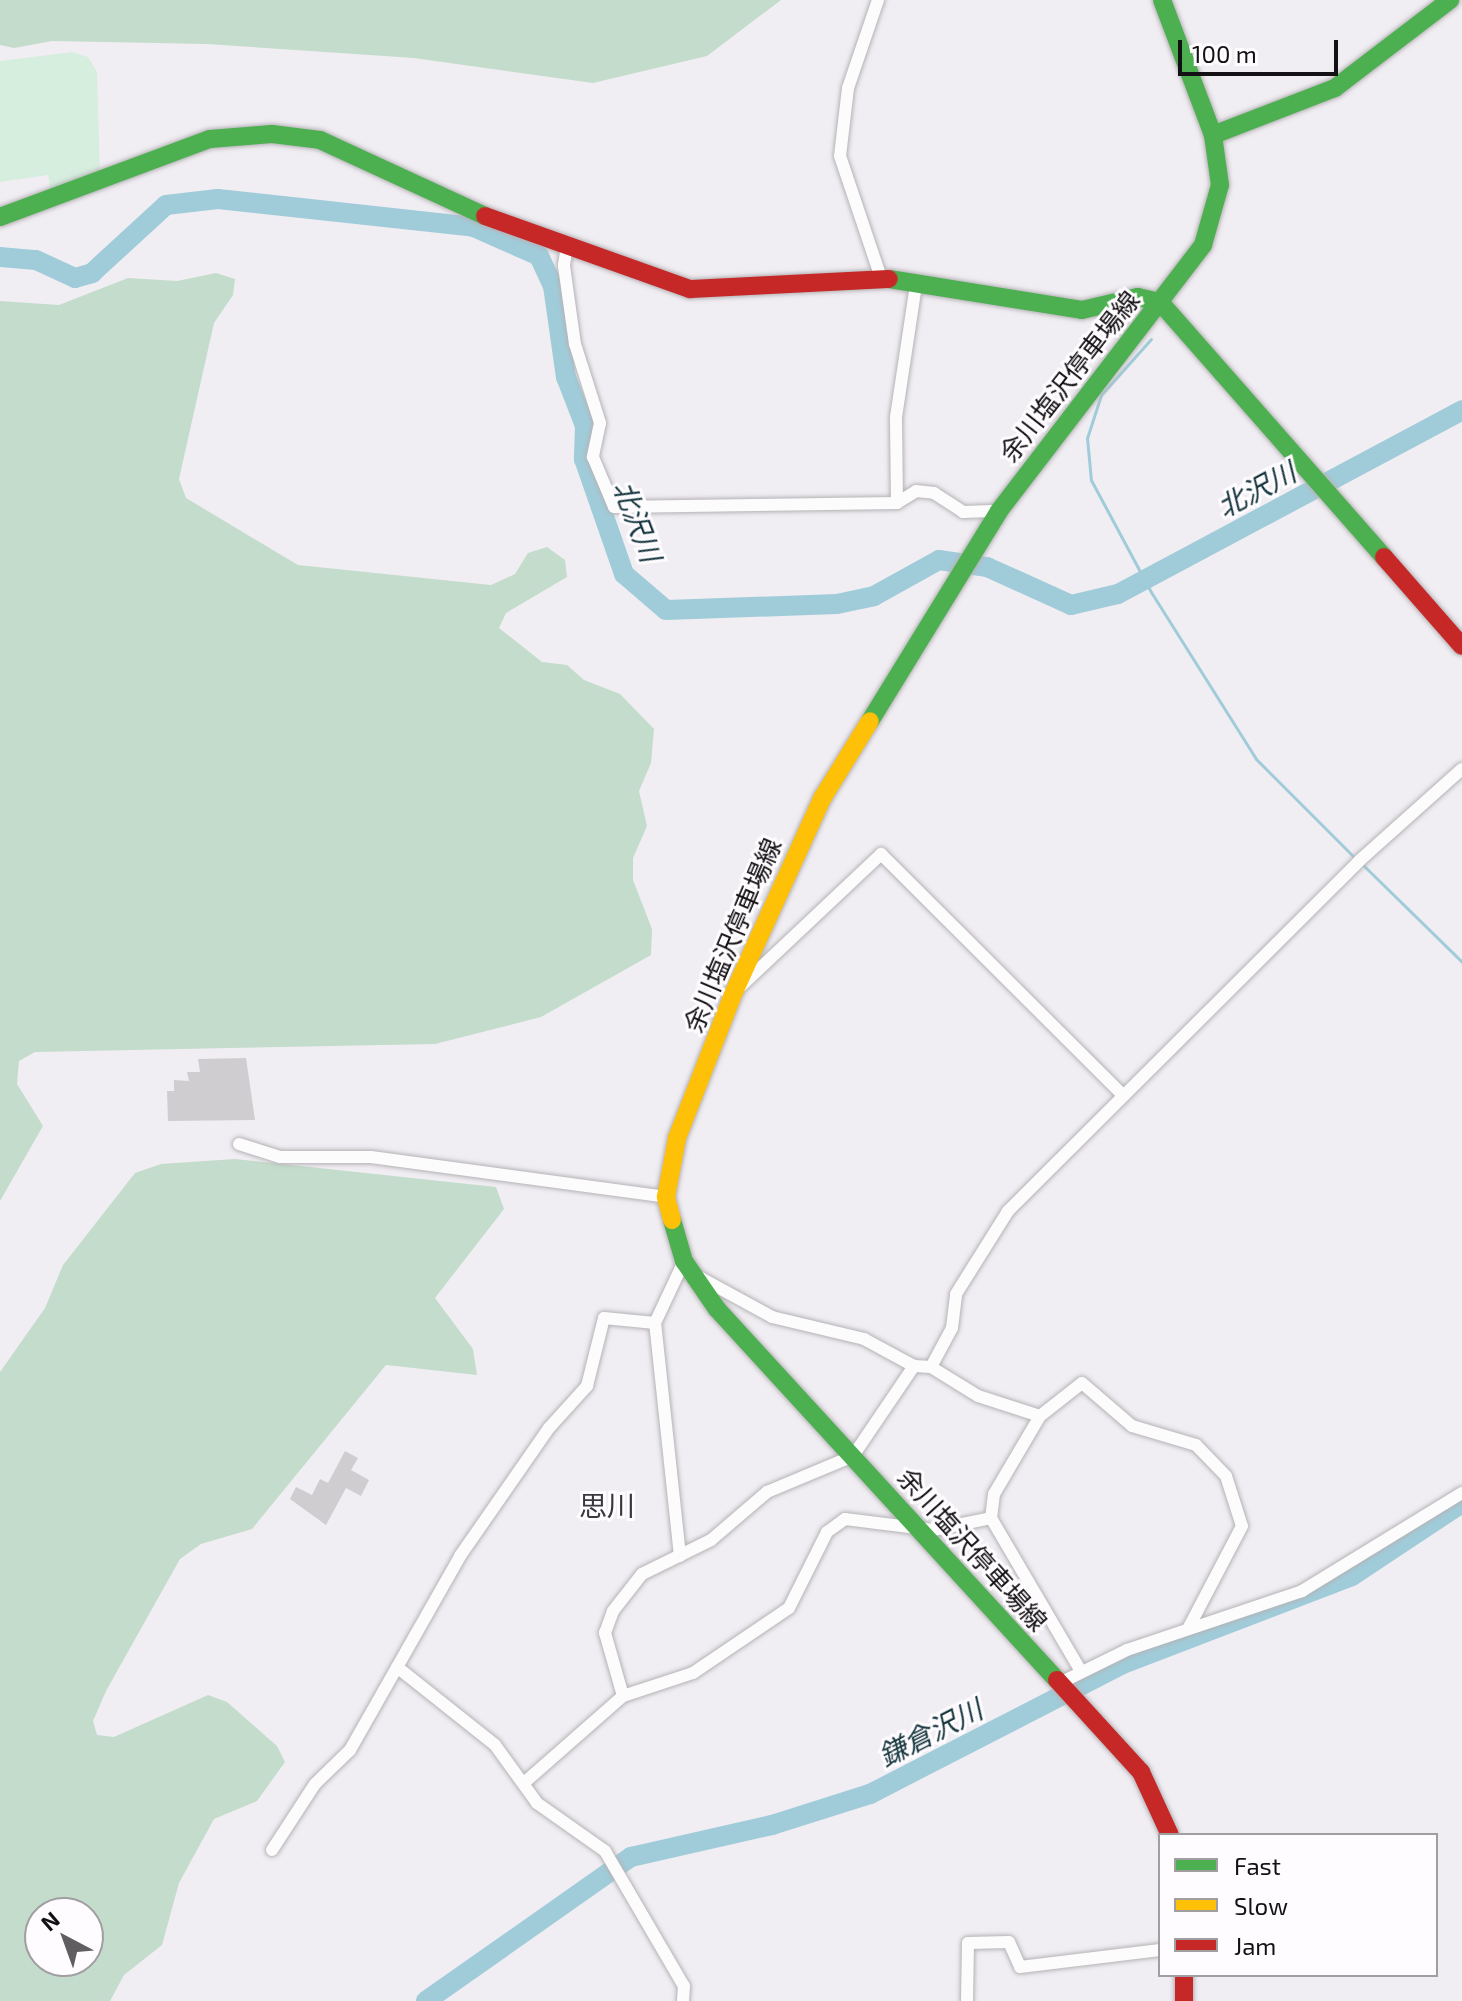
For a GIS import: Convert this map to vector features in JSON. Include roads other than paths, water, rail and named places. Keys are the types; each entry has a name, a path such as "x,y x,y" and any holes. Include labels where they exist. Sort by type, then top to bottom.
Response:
{"main road":[{"name":"余川塩沢停車場線","path":"1162,0 1213,135 1220,185 1203,245 999,511 803,833 734,992 677,1138 666,1197 688,1268 717,1309 1141,1772 1169,1833"},
{"path":"1213,135 1335,88 1450,0"},
{"path":"0,217 210,139 272,134 320,140 433,197 690,289 881,278 1082,310 1138,297 1160,302 1462,646"},
{"path":"1184,1977 1184,2001"}],"street":[{"path":"878,0 848,88 840,156 881,278"},
{"path":"567,246 564,266 575,344 600,423 593,457 614,507 897,503 916,491 934,493 963,512 999,511"},
{"path":"897,503 896,417 916,285"},
{"path":"931,1367 952,1328 956,1294 1008,1211 1359,861 1462,769"},
{"path":"734,992 881,854 1123,1095"},
{"path":"239,1144 280,1157 371,1157 666,1197"},
{"path":"680,1556 655,1323 688,1268 772,1317 864,1339 914,1366 931,1367 978,1396 1040,1416"},
{"path":"272,1850 315,1784 350,1750 460,1556 549,1428 587,1386 604,1318 655,1323"},
{"path":"623,1696 605,1633 613,1611 642,1574 711,1540 767,1492 853,1456 914,1366"},
{"path":"1080,1670 991,1518 994,1494 1040,1416 1082,1383 1132,1426 1196,1445 1226,1476 1242,1526 1189,1627"},
{"path":"1060,1683 1080,1670 1189,1627 1257,1609 1334,1575 1462,1493"},
{"path":"525,1782 623,1696 693,1673 789,1608 827,1532 845,1519 933,1530 991,1518"},
{"path":"397,1667 495,1745 525,1782 537,1803 605,1851 684,1986 683,2001"},
{"path":"967,2001 968,1943 1009,1942 1020,1967 1158,1950"}],"waterway":[{"name":"北沢川","path":"0,257 36,260 75,278 92,273 166,205 218,199 474,227 539,256 553,286 566,377 585,426 584,459 624,574 666,610 837,604 874,596 939,560 987,567 1071,605 1118,594 1462,410"},
{"path":"1151,339 1101,395 1087,438 1091,480 1151,592 1256,759 1356,859"},
{"path":"1362,864 1462,962"},
{"name":"鎌倉沢川","path":"426,2001 631,1857 772,1825 870,1794 1123,1664 1352,1576 1462,1503"}],"district":[{"name":"思川","path":"607,1505"}]}
